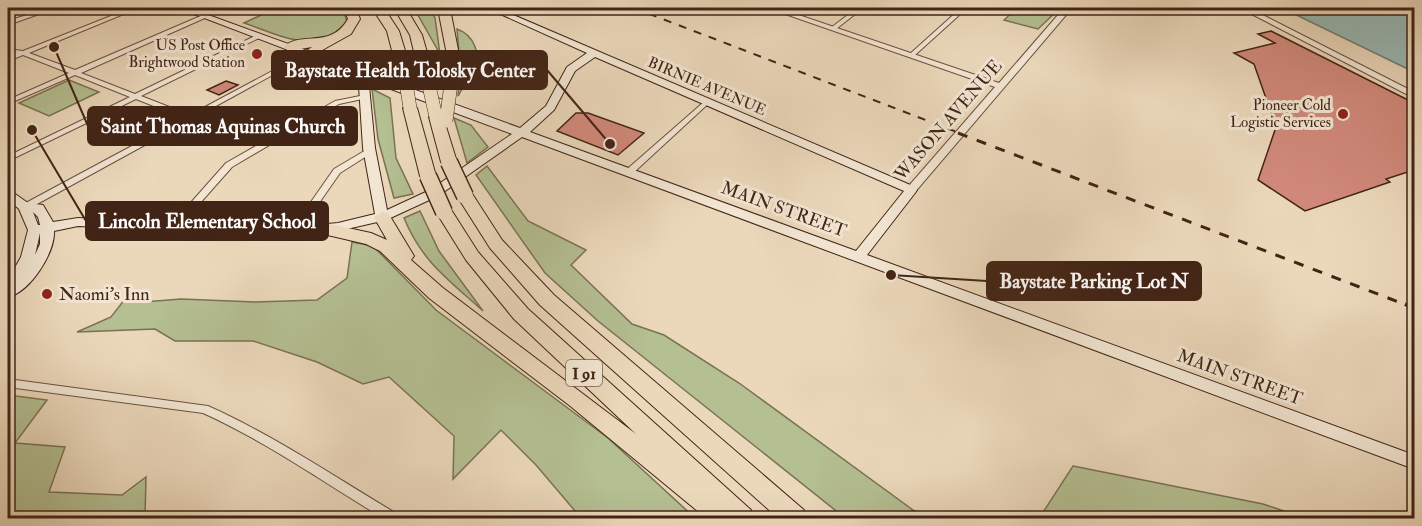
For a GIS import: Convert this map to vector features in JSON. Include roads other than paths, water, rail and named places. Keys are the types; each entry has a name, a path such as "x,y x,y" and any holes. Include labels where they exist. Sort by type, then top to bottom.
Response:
{"highway":[{"path":"308,54 345,32 354,19 350,8"},
{"name":"I 91","path":"378,8 397,41 410,108 428,176 444,212 479,266 521,314 742,519"},
{"path":"400,8 416,35 441,119"},
{"path":"438,8 450,32"},
{"path":"441,119 451,84 454,60 445,14 449,8"},
{"path":"290,47 321,41 345,32"},
{"name":"I 91","path":"441,119 447,157 465,196 496,244 547,300 795,519"},
{"path":"382,217 416,272"},
{"path":"325,229 371,240 386,247 416,272 436,293 577,399 723,519"}],"main road":[{"name":"MAIN STREET","path":"182,8 1414,462"},
{"name":"BIRNIE AVENUE","path":"491,8 911,190"},
{"path":"34,230 49,225 78,222 294,231 325,229 382,217 434,193 521,133 548,112 571,69 594,53"},
{"path":"354,71 363,84 369,152 382,217"},
{"name":"WASON AVENUE","path":"858,258 911,190"},
{"path":"8,193 25,207 34,230 28,258 8,291"},
{"path":"8,291 25,278 38,261 48,240 49,225 39,208 25,207"}],"street":[{"path":"8,23 53,8"},
{"path":"8,59 135,8"},
{"path":"772,8 913,54 1000,86"},
{"path":"834,28 860,8"},
{"path":"913,54 964,8"},
{"name":"WASON AVENUE","path":"911,190 1068,8"},
{"path":"1244,8 1414,95"},
{"path":"8,102 205,16"},
{"path":"8,159 259,36"},
{"path":"8,51 21,52 191,118"},
{"path":"25,207 308,54"},
{"path":"175,226 229,165 337,102 364,97"},
{"path":"628,173 707,102"},
{"path":"294,231 337,171 369,152"},
{"path":"8,383 204,409 226,418 296,457 393,519"}],"water":[{"path":"1282,8 1414,8 1414,72"}],"railway":[{"path":"634,8 962,134"},
{"path":"958,133 1409,306"},
{"path":"1405,304 1414,308"}],"place":[{"name":"Saint Thomas Aquinas Church","path":"54,47"},
{"name":"US Post Office Brightwood Station","path":"257,54"},
{"name":"Pioneer Cold Logistic Services","path":"1343,114"},
{"name":"Lincoln Elementary School","path":"32,130"},
{"name":"Baystate Health Tolosky Center","path":"610,144"},
{"name":"Baystate Parking Lot N","path":"891,275"},
{"name":"Naomi's Inn","path":"47,294"}]}
